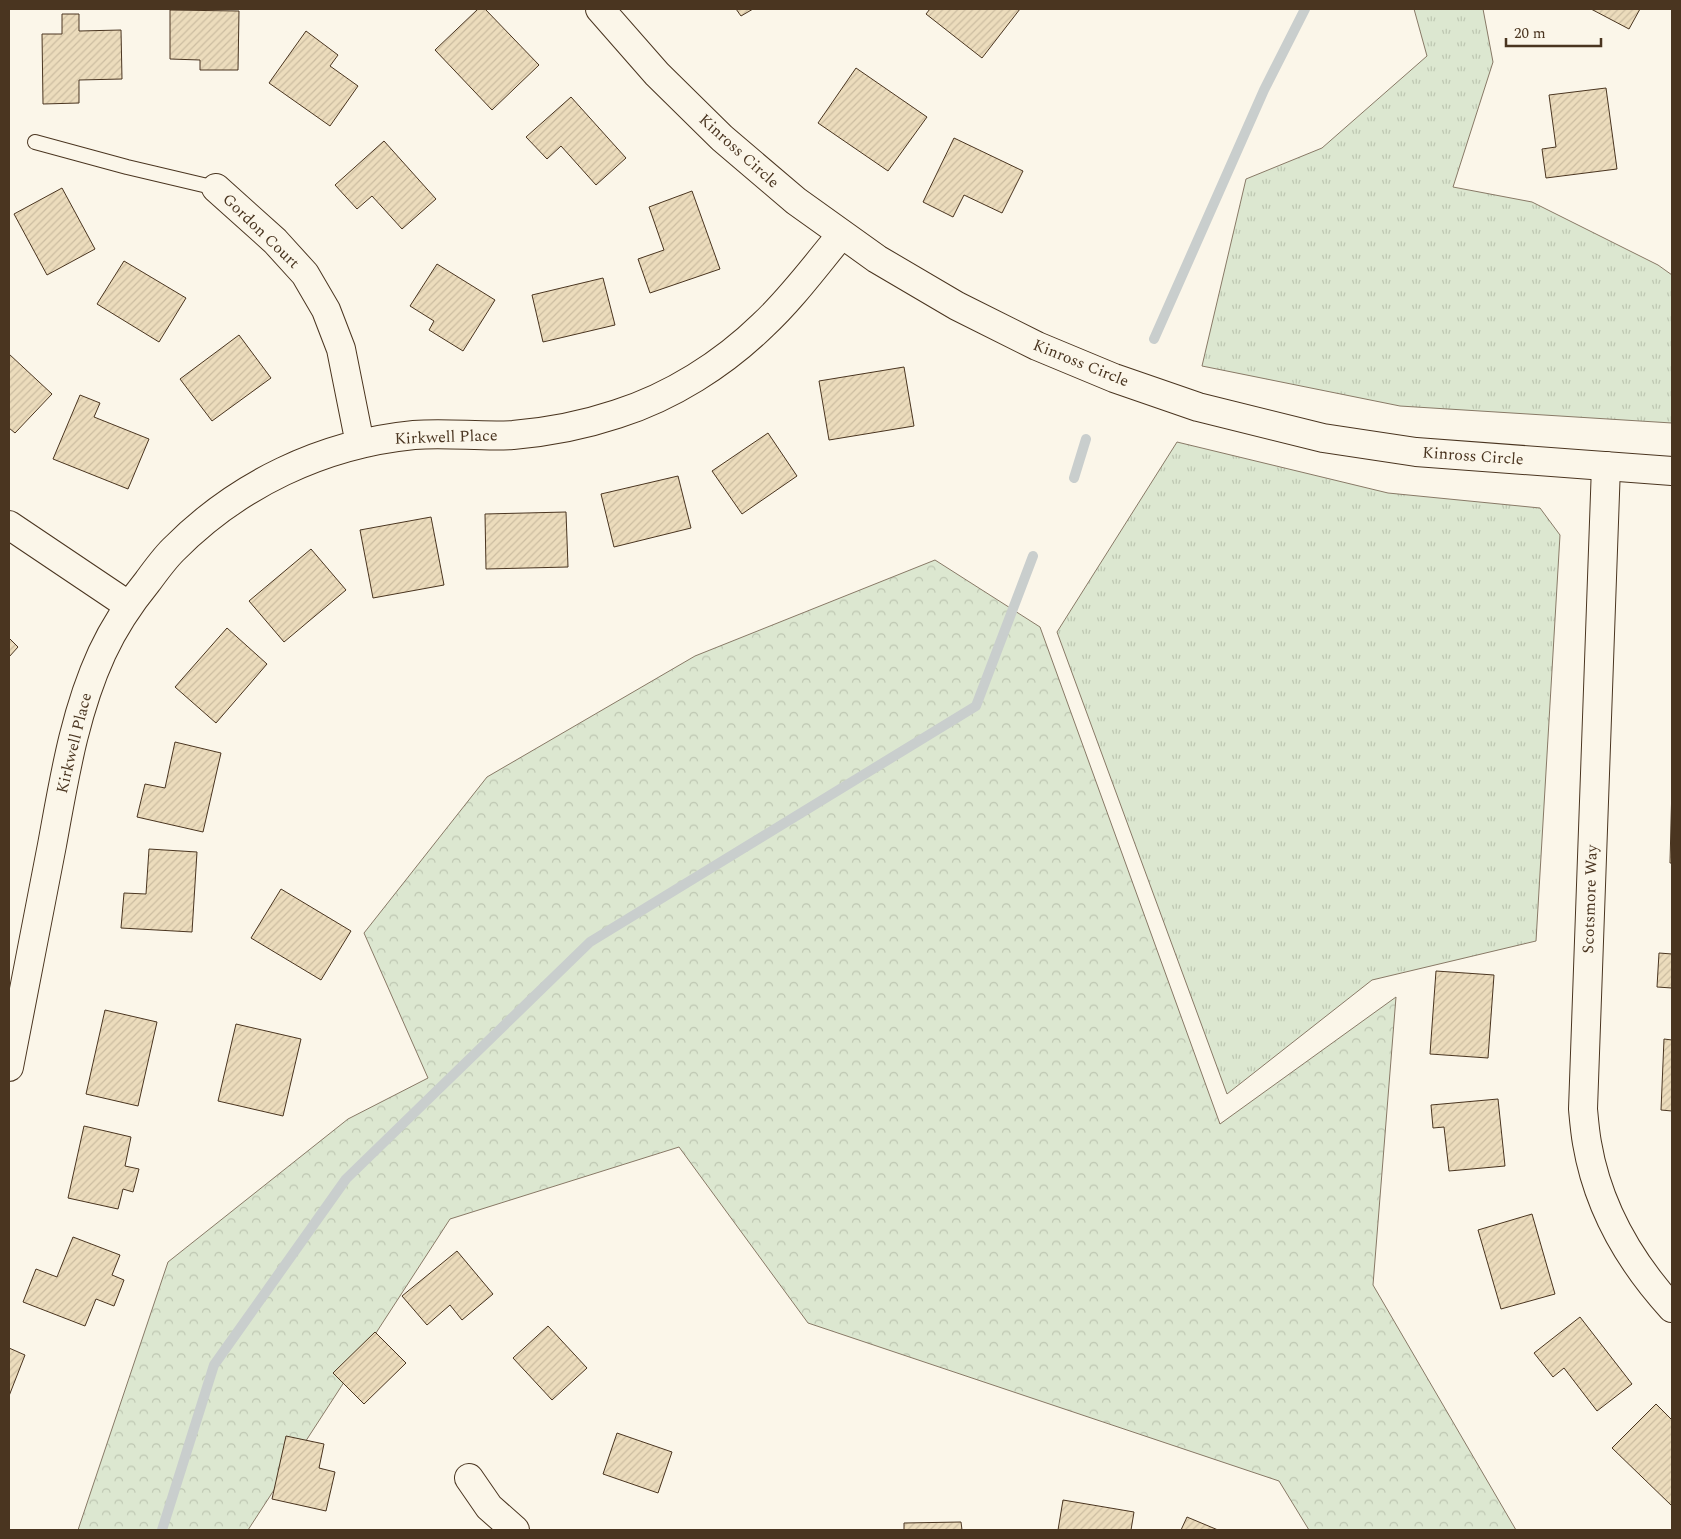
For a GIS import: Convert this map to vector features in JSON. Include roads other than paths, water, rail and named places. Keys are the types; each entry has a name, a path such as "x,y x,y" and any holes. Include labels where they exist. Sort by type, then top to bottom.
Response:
{"street":[{"name":"Kinross Circle","path":"600,9 657,74 722,138 796,201 877,259 957,306 1038,346 1114,378 1198,407 1323,438 1416,452 1672,471"},
{"name":"Gordon Court","path":"216,188 275,240 305,274 326,310 341,349 360,444"},
{"name":"Kirkwell Place","path":"9,1067 68,759 80,706 102,652 128,605 171,552 208,518 264,481 308,460 360,444 415,435 512,435 566,428 619,414 672,391 720,362 763,326 793,293 841,234"},
{"name":"Scotsmore Way","path":"1606,466 1583,1109 1587,1144 1604,1202 1621,1242 1651,1284 1672,1308"},
{"path":"9,525 128,605"},
{"path":"469,1478 489,1507 515,1530"}],"lane":[{"path":"34,142 216,188"}],"waterway":[{"path":"1154,339 1264,90 1305,9"},
{"path":"1074,478 1086,439"},
{"path":"162,1530 214,1365 346,1179 590,942 976,706 1033,556"}]}
